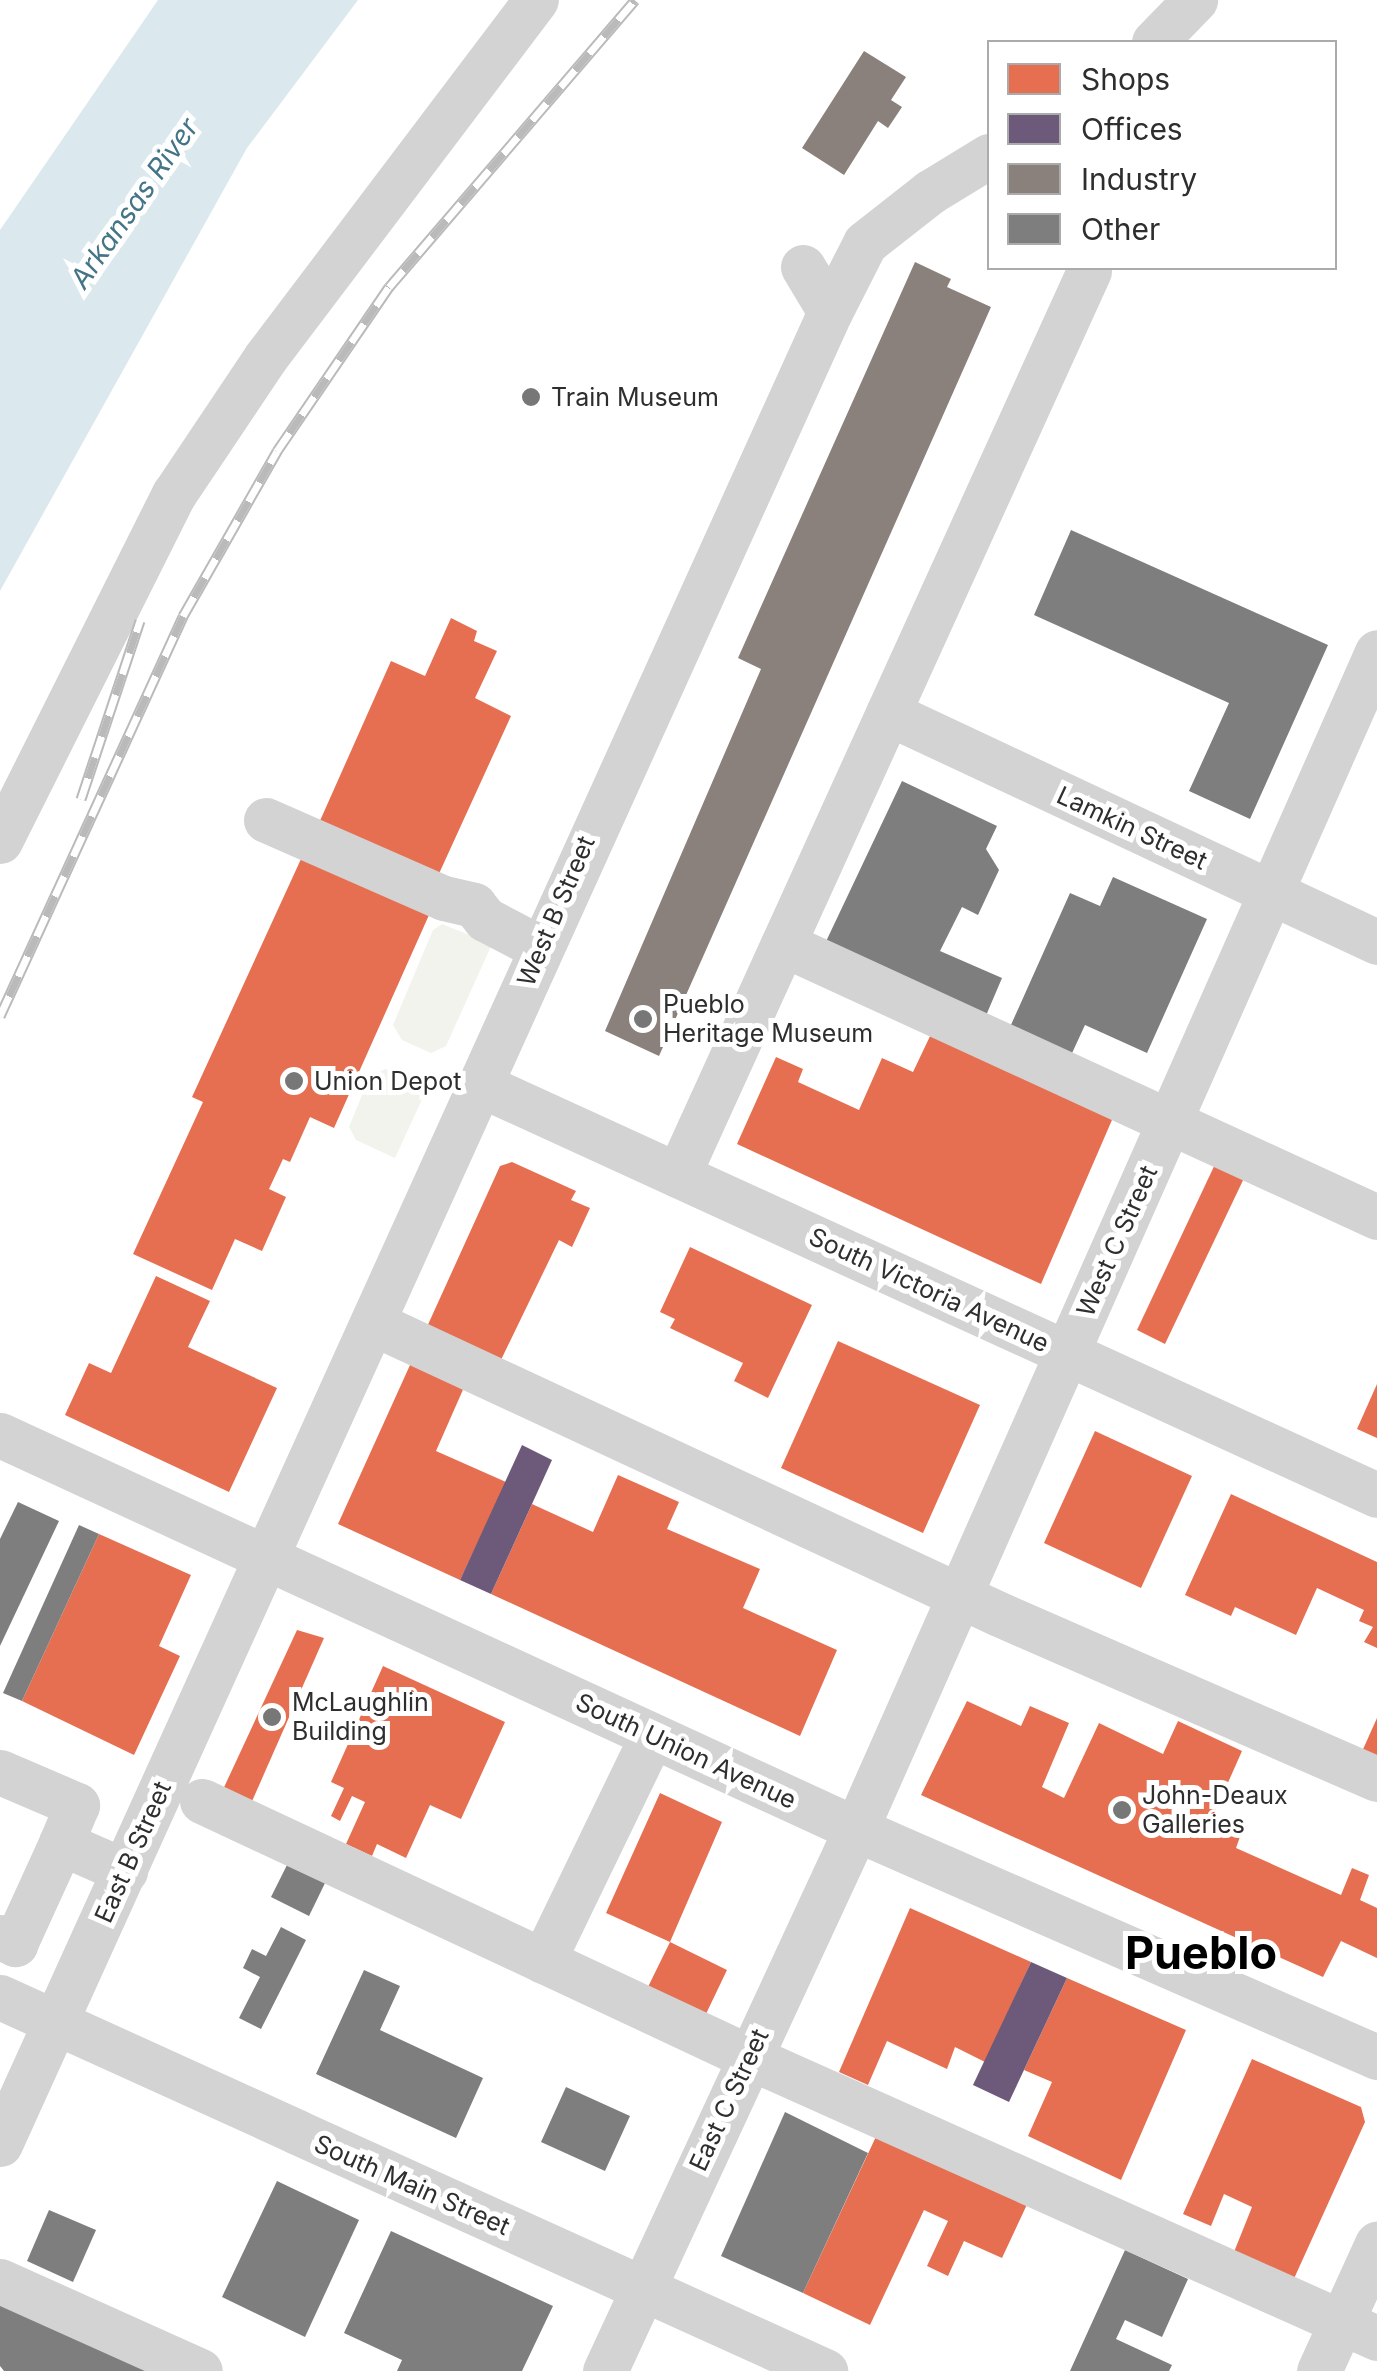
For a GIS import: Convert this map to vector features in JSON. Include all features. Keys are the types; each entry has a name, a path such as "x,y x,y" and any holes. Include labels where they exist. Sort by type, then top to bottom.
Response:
{"street":[{"path":"0,841 174,494 265,358 536,0"},
{"path":"1156,40 1195,0"},
{"name":"West B Street","path":"268,1561 540,948 830,312 865,244 930,192 987,158"},
{"path":"803,267 830,312"},
{"path":"678,1175 1088,271"},
{"name":"West C Street","path":"856,1829 1377,652"},
{"name":"Lamkin Street","path":"888,713 1377,942"},
{"path":"266,820 444,898 474,905 485,919 540,948"},
{"path":"783,944 1377,1217"},
{"name":"South Victoria Avenue","path":"482,1085 1377,1495"},
{"path":"373,1324 959,1596 1377,1779"},
{"name":"South Union Avenue","path":"0,1435 856,1829 1377,2058"},
{"name":"East B Street","path":"0,2144 268,1561"},
{"path":"544,1961 652,1736"},
{"path":"0,1772 77,1805 14,1944 0,1937"},
{"path":"202,1802 749,2056 1359,2330"},
{"name":"East C Street","path":"604,2371 856,1829"},
{"path":"61,1843 125,1871"},
{"name":"South Main Street","path":"0,1997 825,2371"},
{"path":"1319,2371 1359,2330 1377,2244"},
{"path":"0,2281 200,2371"}],"shaded area":[{"path":"442,924 492,944 446,1046 431,1053 402,1040 393,1025 433,930"},
{"path":"385,1069 417,1082 424,1095 395,1158 356,1140 349,1127 369,1078"}],"water":[{"name":"Arkansas River","path":"158,0 358,0 247,148 0,591 0,230"}],"building: Shops":[{"path":"451,618 477,631 474,641 497,651 475,698 511,716 437,878 319,823 391,661 425,676"},
{"name":"Union Depot","path":"301,859 429,915 334,1128 310,1117 290,1162 283,1159 269,1189 286,1197 262,1251 235,1239 212,1290 133,1254 203,1102 192,1097"},
{"path":"932,1032 1115,1113 1041,1284 737,1144 776,1057 803,1069 798,1082 859,1110 882,1058 913,1072"},
{"path":"1217,1160 1246,1174 1165,1344 1137,1330"},
{"path":"512,1162 576,1191 571,1200 590,1208 572,1247 559,1240 499,1364 426,1329 500,1166"},
{"path":"690,1247 812,1305 768,1398 734,1381 743,1363 670,1328 675,1319 660,1312"},
{"path":"156,1276 210,1301 188,1347 277,1388 229,1492 65,1415 89,1363 111,1373"},
{"path":"838,1341 980,1405 923,1533 781,1468"},
{"path":"415,1354 469,1376 436,1451 506,1482 460,1580 338,1524"},
{"path":"1377,1384 1377,1438 1357,1429"},
{"path":"1095,1431 1192,1476 1141,1588 1044,1543"},
{"path":"618,1475 679,1502 667,1529 760,1569 743,1608 837,1650 800,1736 491,1594 532,1504 593,1532"},
{"path":"1231,1494 1377,1562 1377,1648 1364,1642 1373,1627 1359,1621 1364,1610 1317,1588 1296,1635 1235,1607 1231,1616 1185,1595"},
{"path":"99,1534 191,1575 159,1646 180,1656 134,1755 22,1701"},
{"name":"McLaughlin Building","path":"297,1630 324,1638 249,1808 220,1796"},
{"path":"383,1666 505,1722 461,1819 430,1805 406,1858 377,1844 372,1856 346,1844 365,1802 352,1796 340,1821 331,1816 344,1788 331,1782"},
{"path":"967,1701 1021,1726 1030,1706 1069,1723 1042,1787 1064,1798 1099,1723 1163,1754 1178,1721 1242,1751 1211,1821 1241,1834 1236,1848 1341,1895 1352,1868 1369,1875 1360,1900 1377,1908 1377,1958 1341,1941 1323,1977 921,1795"},
{"path":"1377,1718 1377,1763 1360,1756"},
{"path":"660,1793 722,1822 670,1942 606,1913"},
{"path":"910,1908 1031,1962 985,2062 955,2047 947,2069 887,2041 868,2085 839,2072"},
{"path":"670,1942 727,1970 705,2016 647,1989"},
{"path":"1067,1978 1186,2030 1121,2180 1028,2136 1052,2082 1024,2070"},
{"path":"1252,2059 1361,2107 1365,2122 1292,2283 1232,2257 1252,2207 1224,2194 1211,2226 1183,2214"},
{"path":"880,2128 1030,2198 1002,2258 964,2241 948,2276 927,2266 948,2221 924,2210 870,2325 803,2293"}],"building: Offices":[{"path":"522,1445 552,1460 491,1594 460,1580"},
{"path":"1031,1962 1067,1978 1009,2102 973,2085"}],"building: Industry":[{"path":"864,51 906,77 891,100 902,107 888,128 878,121 844,175 802,148"},
{"path":"915,262 951,279 947,287 991,307 659,1056 605,1031 761,669 738,658"}],"building: Other":[{"path":"1071,530 1328,645 1250,819 1189,791 1229,703 1034,615"},
{"path":"902,781 997,826 986,849 999,870 978,915 962,907 940,951 1002,978 982,1025 821,952"},
{"path":"1113,877 1207,919 1147,1053 1085,1025 1067,1064 1006,1036 1070,893 1100,906"},
{"path":"18,1502 59,1521 0,1646 0,1539"},
{"path":"79,1525 99,1534 22,1701 3,1693"},
{"path":"289,1861 327,1879 309,1916 271,1897"},
{"path":"281,1927 306,1940 261,2029 239,2018 260,1977 243,1968 252,1949 266,1956"},
{"path":"364,1970 400,1986 380,2030 483,2078 456,2138 316,2074"},
{"path":"566,2087 630,2116 605,2171 541,2142"},
{"path":"785,2112 868,2153 803,2293 721,2256"},
{"path":"277,2181 359,2220 305,2337 222,2297"},
{"path":"49,2210 96,2230 73,2282 27,2261"},
{"path":"391,2231 553,2306 522,2371 397,2371 402,2360 344,2333"},
{"path":"1125,2250 1188,2279 1162,2337 1125,2320 1116,2339 1172,2365 1169,2371 1070,2371"},
{"path":"0,2291 173,2371 4,2371 0,2366"}],"railway":[{"path":"0,1016 183,616 277,451 389,287 635,0"},
{"path":"81,799 140,621"}],"place":[{"name":"Train Museum","path":"531,397"},
{"name":"Pueblo Heritage Museum","path":"643,1019"},
{"name":"Union Depot","path":"294,1081"},
{"name":"McLaughlin Building","path":"272,1717"},
{"name":"John-Deaux Galleries","path":"1122,1810"}],"district":[{"name":"Pueblo","path":"1201,1953"}]}
